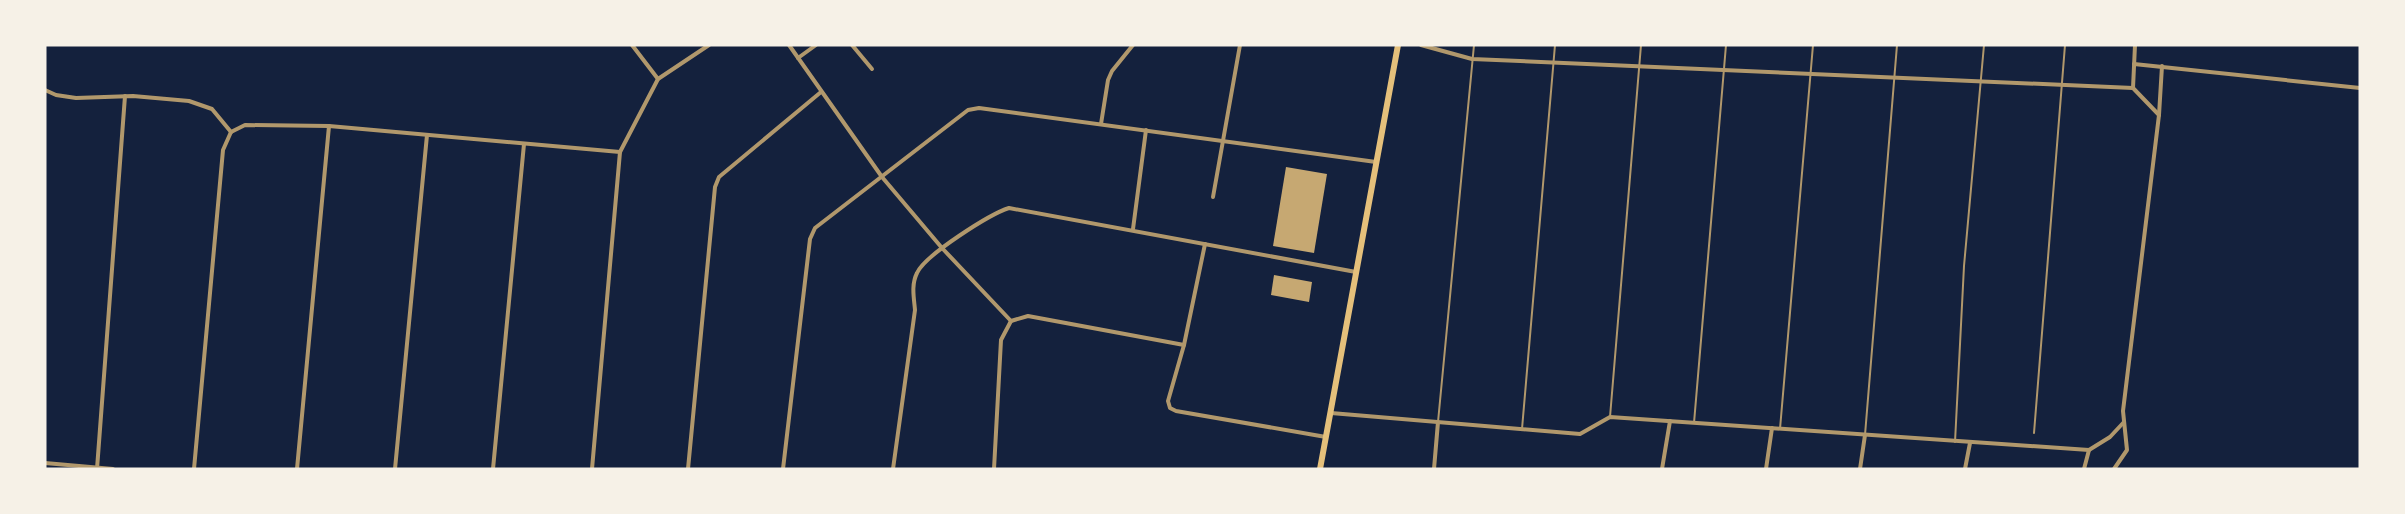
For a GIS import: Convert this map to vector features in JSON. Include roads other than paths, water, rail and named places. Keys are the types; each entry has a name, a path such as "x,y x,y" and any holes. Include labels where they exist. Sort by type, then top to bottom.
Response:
{"main road":[{"path":"1320,469 1398,45"}],"street":[{"path":"632,45 658,79"},
{"path":"592,469 620,152 658,79 709,45"},
{"path":"789,45 882,177 942,248 1011,321"},
{"path":"798,58 816,45"},
{"path":"852,45 872,69"},
{"path":"1101,124 1108,80 1112,71 1133,45"},
{"path":"1213,197 1240,45"},
{"path":"1421,45 1472,59 2133,88 2159,115"},
{"path":"2133,88 2135,45"},
{"path":"2134,64 2360,88"},
{"path":"2114,469 2127,450 2124,422 2125,399 2159,115 2162,66"},
{"path":"45,90 76,98 125,96 189,101 212,109 231,132"},
{"path":"688,469 715,187 719,177 821,92"},
{"path":"97,468 125,96"},
{"path":"783,469 810,239 815,228 968,110 979,108 1378,163"},
{"path":"194,469 223,150 231,132 245,125 329,126 620,152"},
{"path":"297,469 329,126"},
{"path":"1133,229 1146,130"},
{"path":"395,469 427,135"},
{"path":"493,469 524,144"},
{"path":"892,469 915,310 913,285 917,271 942,248 995,212 1009,208 1357,272"},
{"path":"1205,244 1184,345 1168,401 1170,408 1176,411 1326,437"},
{"path":"994,469 1001,340 1011,321 1028,316 1184,345"},
{"path":"1331,413 1580,435 1610,417 2089,450 2110,437 2124,422"},
{"path":"1662,469 1670,421"},
{"path":"1434,469 1438,422"},
{"path":"1766,469 1772,428"},
{"path":"1860,469 1865,435"},
{"path":"1965,469 1970,443"},
{"path":"2085,469 2089,450"},
{"path":"45,463 113,469"}],"lane":[{"path":"1438,422 1474,45"},
{"path":"1522,429 1555,45"},
{"path":"1610,417 1641,45"},
{"path":"1694,423 1726,45"},
{"path":"1780,429 1813,45"},
{"path":"1865,435 1897,45"},
{"path":"1955,442 1964,266 1984,45"},
{"path":"2034,433 2065,45"}]}
